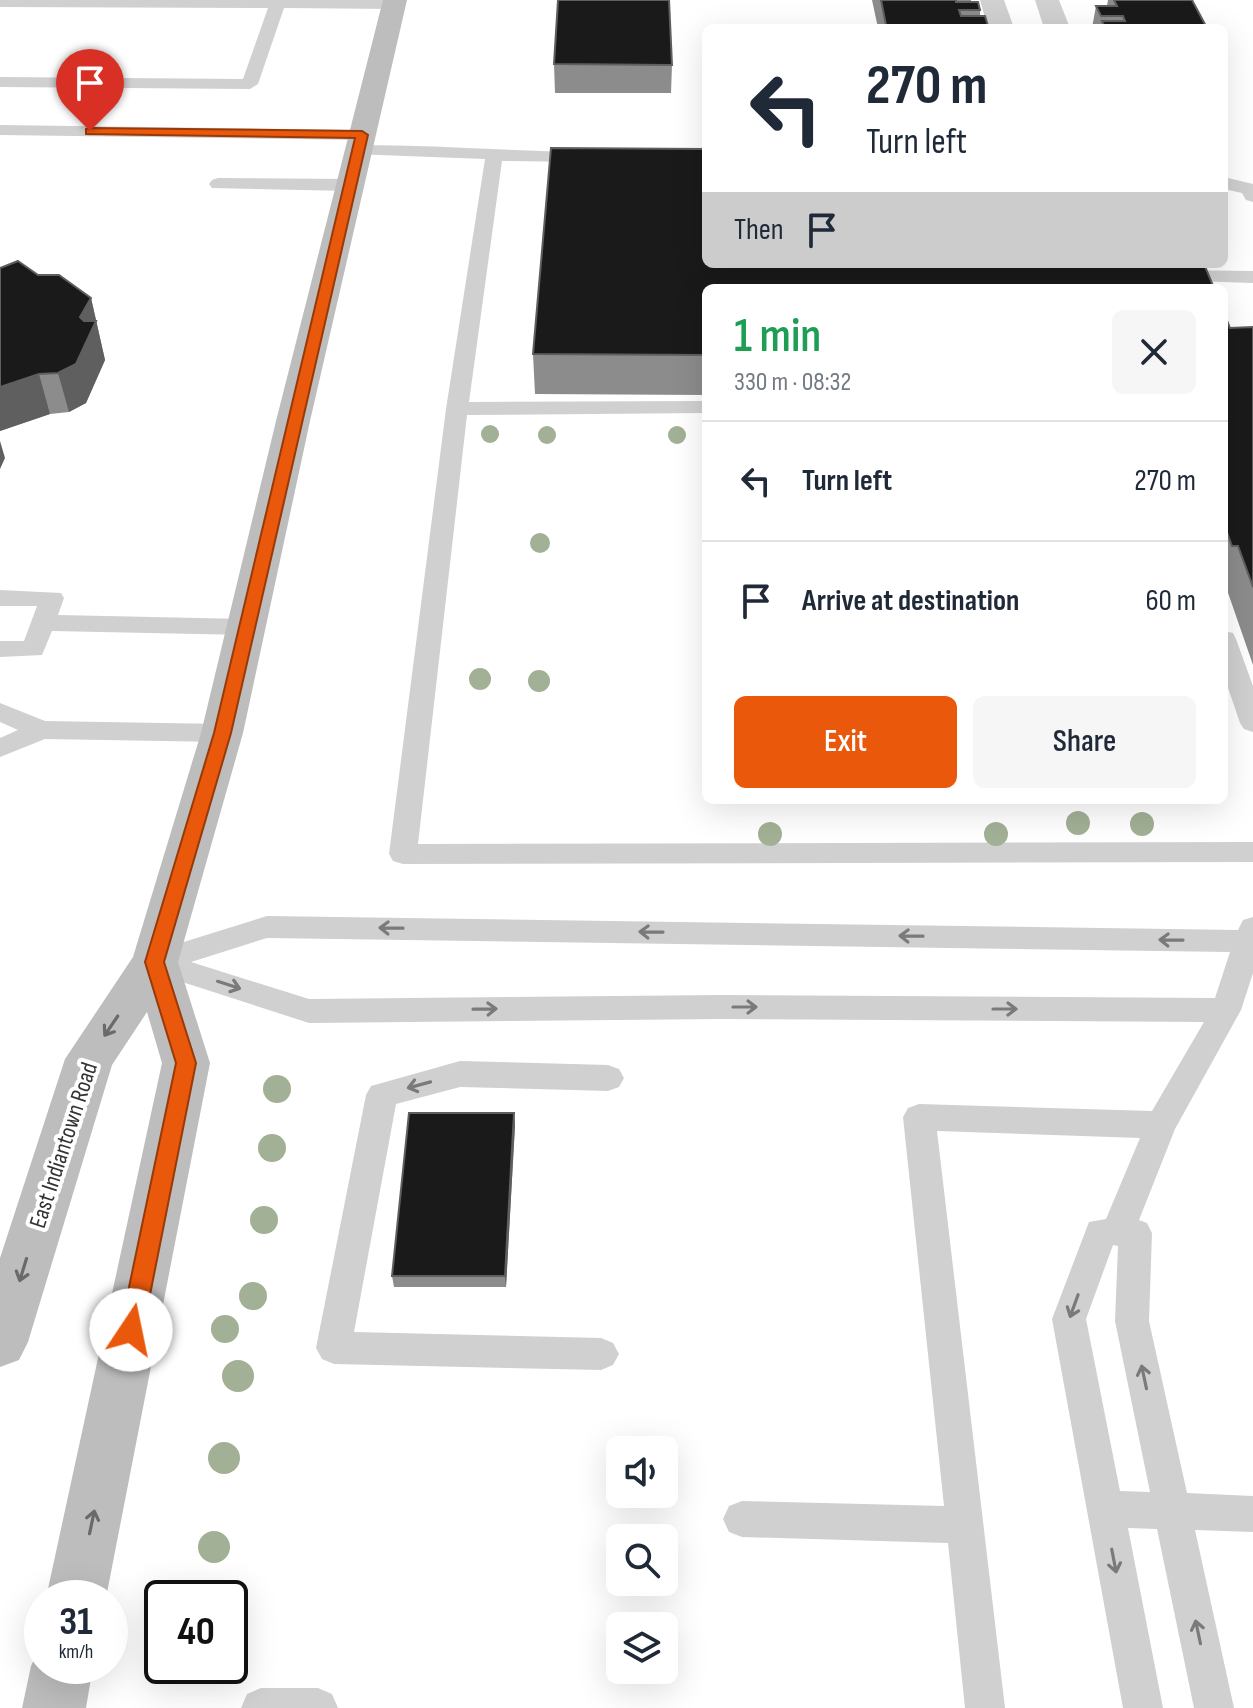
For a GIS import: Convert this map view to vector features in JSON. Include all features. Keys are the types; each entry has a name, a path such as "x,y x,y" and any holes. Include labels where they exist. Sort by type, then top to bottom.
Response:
{"street":[{"path":"992,0 1000,24"},
{"path":"1047,0 1056,24"},
{"name":"East Indiantown Road","path":"0,1342 89,1059 155,962 222,733 394,2"},
{"path":"80,1580 186,1063 155,962"},
{"path":"54,1708 59,1684"}],"lane":[{"path":"0,2 394,2"},
{"path":"0,82 250,84 278,2"},
{"path":"0,130 360,143 471,151 494,156 602,158"},
{"path":"494,156 457,409 403,854 1253,852"},
{"path":"218,184 350,185"},
{"path":"1228,184 1250,189 1253,196"},
{"path":"1154,276 1253,277"},
{"path":"457,409 702,407"},
{"path":"0,598 52,598 33,649 0,649"},
{"path":"43,623 246,627"},
{"path":"1228,651 1253,723"},
{"path":"0,712 42,730 222,733"},
{"path":"0,748 42,730"},
{"path":"155,962 267,927 1251,935 1226,1010 1161,1125 1118,1233 1069,1319 1143,1708"},
{"path":"155,962 309,1011 723,1007 1226,1010"},
{"path":"601,1354 334,1348 382,1095 460,1074 608,1078"},
{"path":"985,1708 919,1117 1161,1125"},
{"path":"1118,1233 1132,1321 1214,1708"},
{"path":"1104,1509 1253,1514"},
{"path":"742,1519 965,1525"},
{"path":"261,1708 318,1708"}],"building":[{"path":"558,0 669,0 672,65 554,64"},
{"path":"881,0 978,2 980,10 959,10 961,16 985,16 987,24 886,24"},
{"path":"1114,0 1192,0 1205,24 1103,24 1102,21 1125,21 1123,16 1101,16 1096,6 1117,6"},
{"path":"551,148 702,149 702,268 1206,268 1212,284 702,284 702,355 533,354"},
{"path":"18,261 38,275 59,275 91,298 80,317 84,321 96,321 76,364 58,373 39,374 0,387 0,268"},
{"path":"1228,323 1230,328 1253,327 1253,587 1238,546 1232,546 1228,535"},
{"path":"409,1113 514,1113 505,1276 392,1276"}],"route":[{"path":"90,131 362,135 222,733 155,962 186,1063 131,1330"}]}
